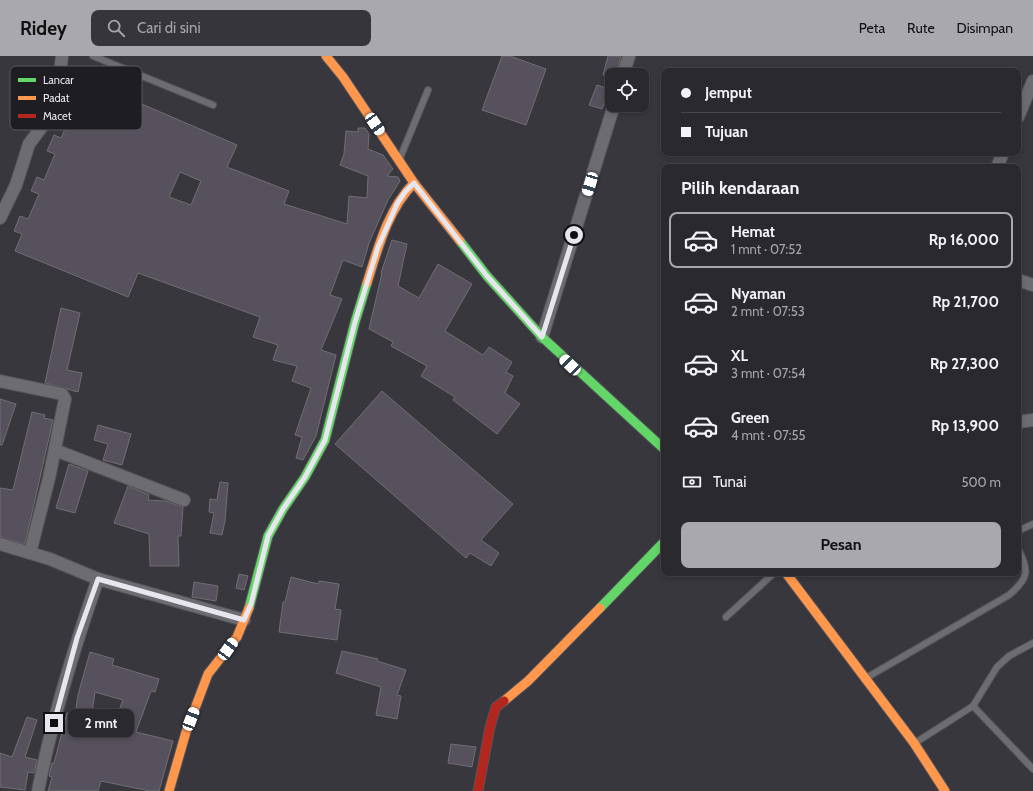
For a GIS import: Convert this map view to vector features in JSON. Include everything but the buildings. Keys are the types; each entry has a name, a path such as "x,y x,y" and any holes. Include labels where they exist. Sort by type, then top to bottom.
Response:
{"street":[{"path":"61,66 62,56"},
{"path":"326,56 343,77 414,183 487,276 542,337 661,446"},
{"path":"625,68 629,56"},
{"path":"1021,110 1033,81"},
{"path":"542,337 612,112"},
{"path":"0,218 16,185 29,144 40,130"},
{"path":"169,791 186,732 208,674 237,637 251,604 268,536 283,509 305,477 325,440 355,322 378,247 397,204 405,192 414,183"},
{"path":"1021,281 1033,285"},
{"path":"0,381 62,394 64,397 55,450 30,553"},
{"path":"1021,422 1033,420"},
{"path":"55,450 184,500"},
{"path":"0,544 50,559 98,579 244,620"},
{"path":"478,791 490,727 496,707 532,676 661,545"},
{"path":"788,576 914,743 945,791"},
{"path":"38,791 60,697 77,638 98,579"}],"lane":[{"path":"93,56 117,66"},
{"path":"142,76 213,105"},
{"path":"399,159 428,90"},
{"path":"1021,530 1033,524"},
{"path":"865,679 1009,595 1022,584 1026,573 1024,560 1021,554"},
{"path":"726,617 771,576"},
{"path":"914,743 973,706 997,667 1009,656 1033,643"},
{"path":"973,706 1033,769"}],"traffic: fast":[{"path":"460,241 487,276 542,337 661,446"},
{"path":"249,608 268,536 283,509 305,477 325,440 355,322 367,283"},
{"path":"600,608 661,545"}],"traffic: slow":[{"path":"326,56 343,77 414,183 460,241"},
{"path":"367,283 380,243 391,217 405,193 414,183"},
{"path":"788,576 914,743 945,791"},
{"path":"169,791 186,732 208,674 237,637 249,608"},
{"path":"504,701 528,681 600,608"}],"traffic: jam":[{"path":"478,791 490,727 496,707 504,701"}],"route":[{"path":"54,723 77,638 98,579 244,620 251,604 268,536 275,521 305,477 325,440 331,422 355,322 378,247 397,204 405,192 414,183 422,191 487,276 542,337 574,235"}]}
